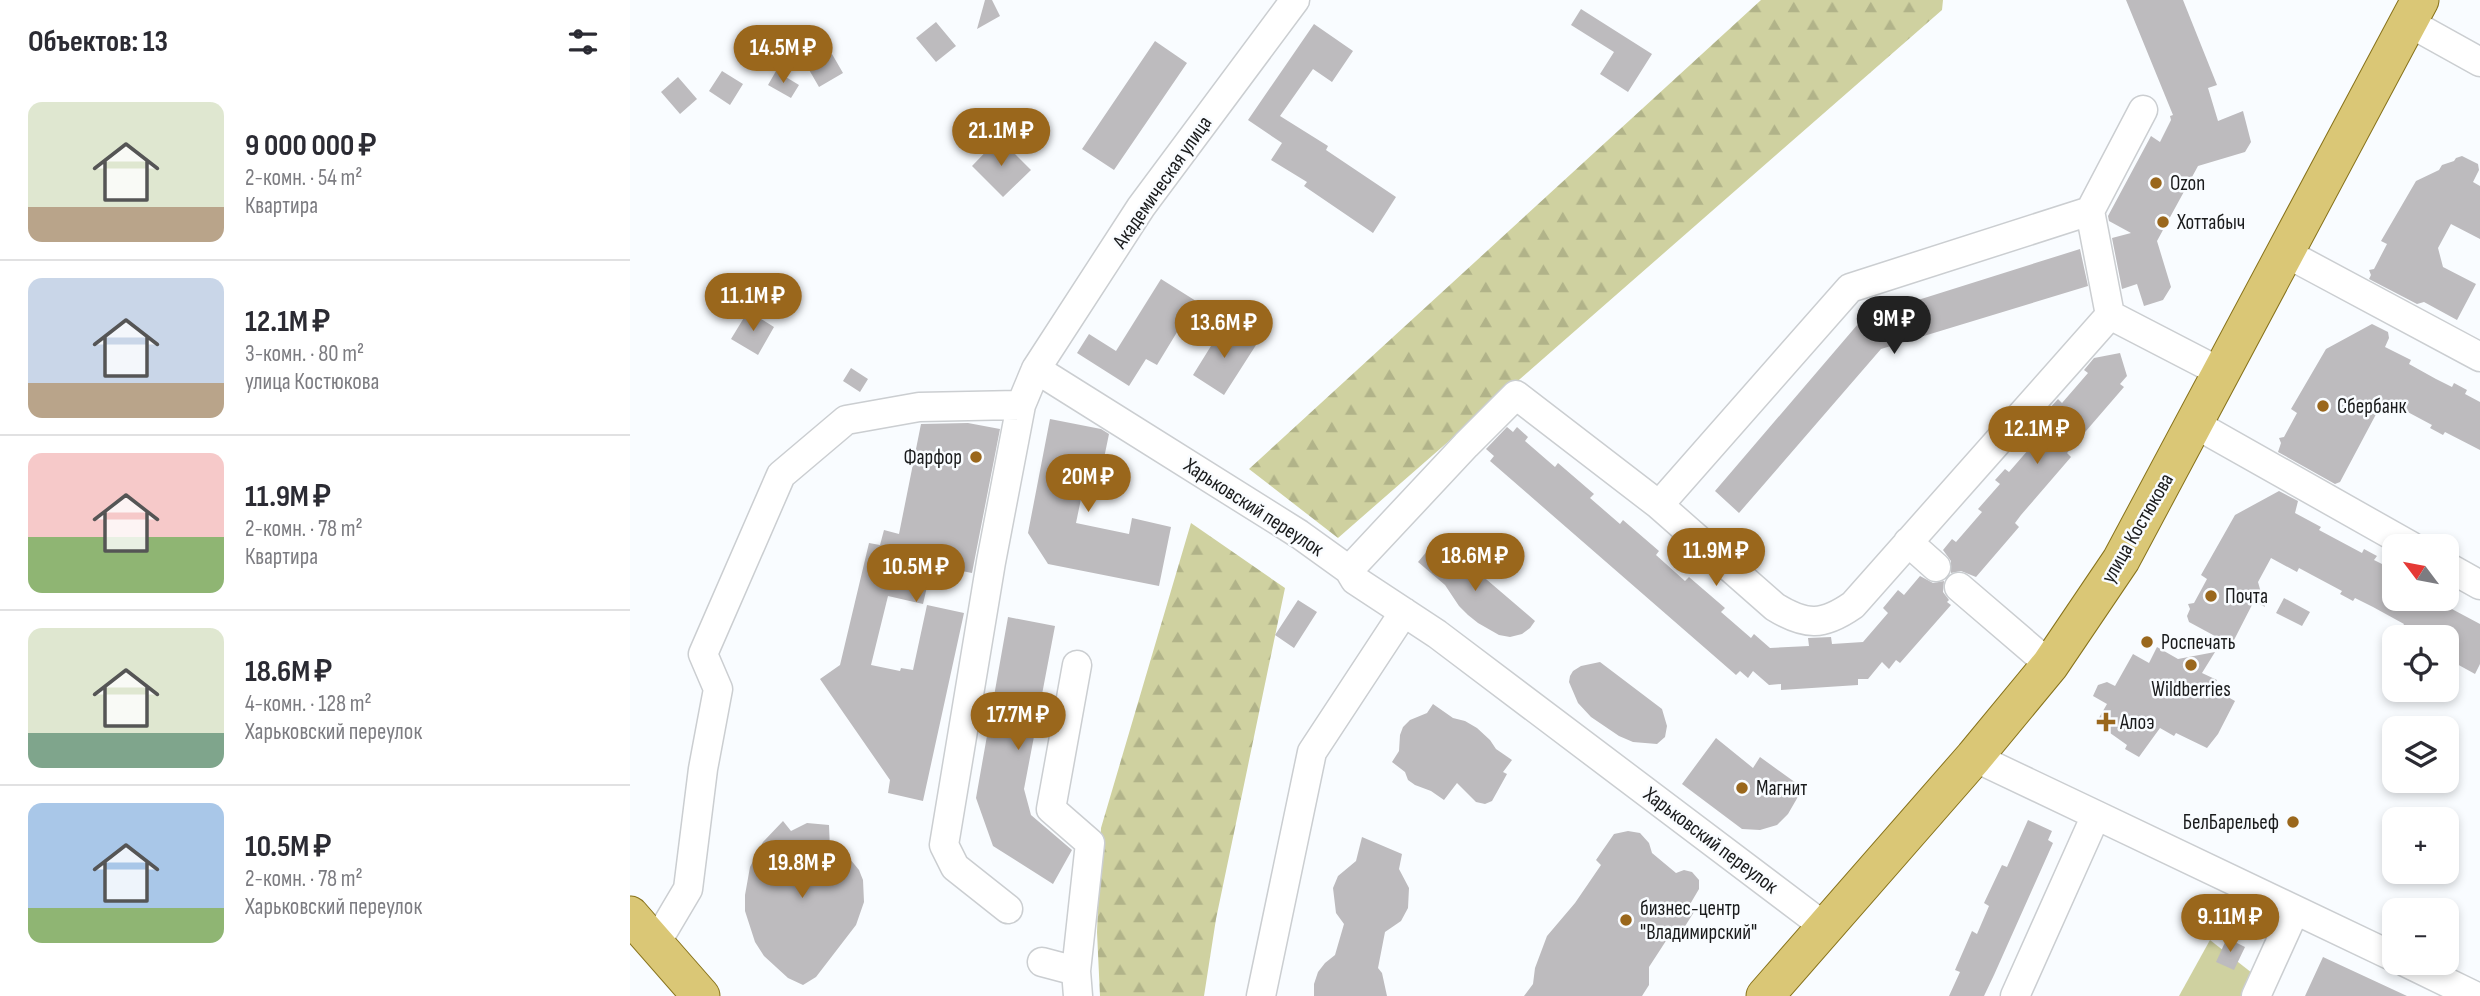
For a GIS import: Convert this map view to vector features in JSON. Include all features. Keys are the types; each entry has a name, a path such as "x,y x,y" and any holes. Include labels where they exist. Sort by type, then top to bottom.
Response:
{"main road":[{"name":"улица Костюкова","path":"1765,996 1974,757 2050,665 2121,560 2414,11"},
{"path":"630,887 659,938 690,983"},
{"path":"630,915 690,983"}],"street":[{"name":"Академическая улица","path":"1036,369 1141,207 1295,0"},
{"path":"2414,11 2480,62"},
{"path":"2110,315 2090,211 2143,110"},
{"path":"1659,505 1850,288 2090,211"},
{"path":"2286,253 2480,357"},
{"path":"2110,315 2222,373"},
{"path":"1349,570 1516,395 1659,505 1775,607 1793,618 1814,622 1835,618 1853,606 2110,315"},
{"path":"1008,909 955,867 944,845 991,562 1021,405 1036,369"},
{"name":"Харьковский переулок","path":"1036,369 1252,504 1349,570 1355,580 1448,643 1825,927"},
{"path":"659,938 688,889 703,769 718,689 703,654 781,475 846,420 919,407 1021,405"},
{"path":"2195,424 2390,534"},
{"path":"1908,542 1936,567"},
{"path":"2459,573 2480,585"},
{"path":"1959,587 2050,665"},
{"path":"1261,996 1312,752 1404,612"},
{"path":"1042,962 1077,983 1090,843 1051,809 1077,665"},
{"path":"1974,757 2382,951"},
{"path":"2015,996 2096,815"},
{"path":"2256,996 2295,910"},
{"path":"2432,975 2476,996"}],"green space":[{"path":"1761,0 1943,0 1942,10 1338,538 1249,469"},
{"path":"1191,523 1285,588 1216,919 1204,996 1100,996 1097,932 1101,828"},
{"path":"2210,940 2252,973 2241,996 2179,996"}],"building":[{"path":"985,0 992,0 1000,16 977,29"},
{"path":"2126,0 2183,0 2217,85 2208,88 2218,121 2243,111 2251,142 2245,152 2198,166 2157,241 2171,287 2163,300 2144,306 2137,284 2122,289 2112,238 2131,233 2109,221 2108,216 2151,136 2160,142 2171,120 2170,116 2173,115"},
{"path":"1581,9 1652,54 1628,92 1600,74 1614,52 1571,25"},
{"path":"936,22 956,46 936,62 916,38"},
{"path":"1314,24 1353,51 1332,82 1313,69 1280,116 1328,146 1326,150 1396,197 1373,233 1304,186 1307,182 1271,160 1282,143 1248,120"},
{"path":"1155,41 1187,63 1114,170 1082,149"},
{"path":"832,54 843,73 819,87 808,68"},
{"path":"722,71 743,84 730,105 709,91"},
{"path":"776,71 799,85 791,98 768,85"},
{"path":"678,77 697,99 680,114 661,92"},
{"path":"999,138 1031,170 1003,197 972,166"},
{"path":"2462,156 2478,164 2479,170 2473,182 2480,186 2480,239 2451,224 2438,248 2443,267 2476,284 2457,320 2424,302 2417,304 2369,279 2369,270 2374,269 2387,244 2381,241 2416,181"},
{"path":"2080,249 2088,286 1881,349 1739,513 1715,491 1864,317"},
{"path":"1161,279 1196,301 1157,365 1146,359 1129,386 1077,353 1089,334 1116,351"},
{"path":"748,311 774,327 758,355 731,339"},
{"path":"2372,324 2388,332 2389,338 2385,347 2411,360 2409,364 2436,379 2452,387 2454,383 2467,390 2465,394 2480,402 2480,450 2445,432 2443,435 2430,428 2432,425 2389,402 2387,406 2382,403 2340,482 2335,484 2278,452 2281,443 2279,438 2284,437 2297,413 2291,409 2326,349"},
{"path":"1224,325 1256,345 1224,395 1193,375"},
{"path":"2120,353 2127,376 2120,384 2124,387 2067,453 2071,457 2015,523 2019,527 1976,577 1961,571 1951,573 1951,561 1943,550 1952,539 1956,542 1982,512 1978,509 2000,484 1995,480 2005,469 2009,472 2035,442 2031,439 2052,414 2048,410 2058,399 2062,403 2088,373 2084,370 2094,358"},
{"path":"851,368 868,379 860,392 843,381"},
{"path":"1050,419 1101,429 1109,434 1103,463 1089,460 1076,523 1129,534 1132,518 1171,527 1159,586 1048,564 1028,533"},
{"path":"968,423 1000,429 972,573 932,565 923,604 888,596 871,665 900,671 901,668 913,670 927,605 964,613 923,801 888,793 890,780 820,679 840,665 869,543 880,545 884,530 899,534 921,424"},
{"path":"1507,427 1513,432 1517,427 1528,437 1525,441 1555,467 1558,463 1594,494 1590,498 1620,524 1623,520 1659,551 1656,555 1685,581 1689,577 1725,608 1721,612 1751,638 1754,634 1770,648 1809,646 1808,638 1831,637 1832,644 1863,642 1888,613 1883,608 1898,590 1904,595 1920,576 1933,583 1944,581 1943,592 1951,605 1900,663 1896,660 1889,669 1882,662 1868,679 1858,679 1858,685 1781,690 1781,684 1769,685 1753,671 1748,678 1740,671 1736,675 1490,461 1494,456 1486,449"},
{"path":"2279,491 2298,501 2295,513 2321,527 2319,530 2362,553 2364,549 2377,556 2374,560 2382,564 2382,611 2456,611 2480,624 2480,664 2475,674 2459,665 2459,625 2404,625 2355,598 2353,601 2340,594 2342,591 2299,568 2297,572 2271,558 2258,582 2265,607 2254,601 2234,640 2226,642 2189,622 2188,604 2194,603 2207,579 2201,575 2235,515"},
{"path":"1438,538 1535,621 1530,628 1522,634 1510,637 1499,635 1468,615 1445,585 1418,562"},
{"path":"2284,598 2310,612 2302,626 2276,613"},
{"path":"1298,600 1317,612 1294,648 1275,635"},
{"path":"1008,617 1055,626 1024,789 1031,815 1072,850 1053,884 993,846 976,798"},
{"path":"2157,647 2178,659 2215,652 2202,673 2217,680 2212,688 2235,701 2218,734 2207,748 2160,728 2139,757 2125,749 2127,745 2096,723 2107,704 2093,696 2098,685 2107,682 2115,686 2133,654 2149,663"},
{"path":"1600,662 1662,709 1667,726 1665,737 1657,744 1633,742 1619,736 1591,717 1578,703 1569,682 1570,676 1581,666"},
{"path":"1433,704 1453,718 1477,728 1496,749 1512,760 1503,772 1507,774 1492,801 1485,804 1476,802 1457,783 1444,800 1408,780 1405,772 1392,762 1399,751 1403,727 1410,720 1427,713"},
{"path":"1716,738 1753,768 1760,757 1803,788 1788,814 1777,825 1760,830 1742,829 1682,784"},
{"path":"2028,820 2052,831 2048,840 2053,843 1994,975 1984,996 1949,996 1960,972 1955,970 1972,931 1977,934 1989,906 1984,903 2002,865 2007,867"},
{"path":"783,821 791,831 807,823 829,825 830,850 841,852 850,859 863,880 864,902 856,925 816,977 803,985 788,978 764,956 755,942 745,911 750,867 763,842"},
{"name":"бизнес-центр \"Владимирский\"","path":"1628,831 1640,833 1649,843 1652,853 1676,873 1684,870 1692,872 1699,880 1699,889 1689,906 1694,912 1682,931 1675,927 1649,967 1649,985 1642,996 1524,996 1533,984 1535,968 1547,936 1575,903 1601,865 1596,860 1614,834"},
{"path":"1362,837 1402,854 1399,869 1409,888 1408,908 1401,921 1385,932 1378,968 1382,973 1387,996 1314,996 1318,972 1335,955 1344,924 1336,913 1333,888 1338,876 1356,861"},
{"path":"2227,938 2245,947 2234,970 2216,962"},
{"path":"2323,957 2407,996 2305,996"}],"place":[{"name":"Ozon","path":"2156,183"},
{"name":"Хоттабыч","path":"2163,222"},
{"name":"Сбербанк","path":"2323,406"},
{"name":"Фарфор","path":"976,457"},
{"name":"Почта","path":"2211,596"},
{"name":"Роспечать","path":"2147,642"},
{"name":"Wildberries","path":"2191,665"},
{"name":"Алоэ","path":"2106,722"},
{"name":"Магнит","path":"1742,788"},
{"name":"БелБарельеф","path":"2293,822"},
{"name":"бизнес-центр \"Владимирский\"","path":"1626,920"}]}
